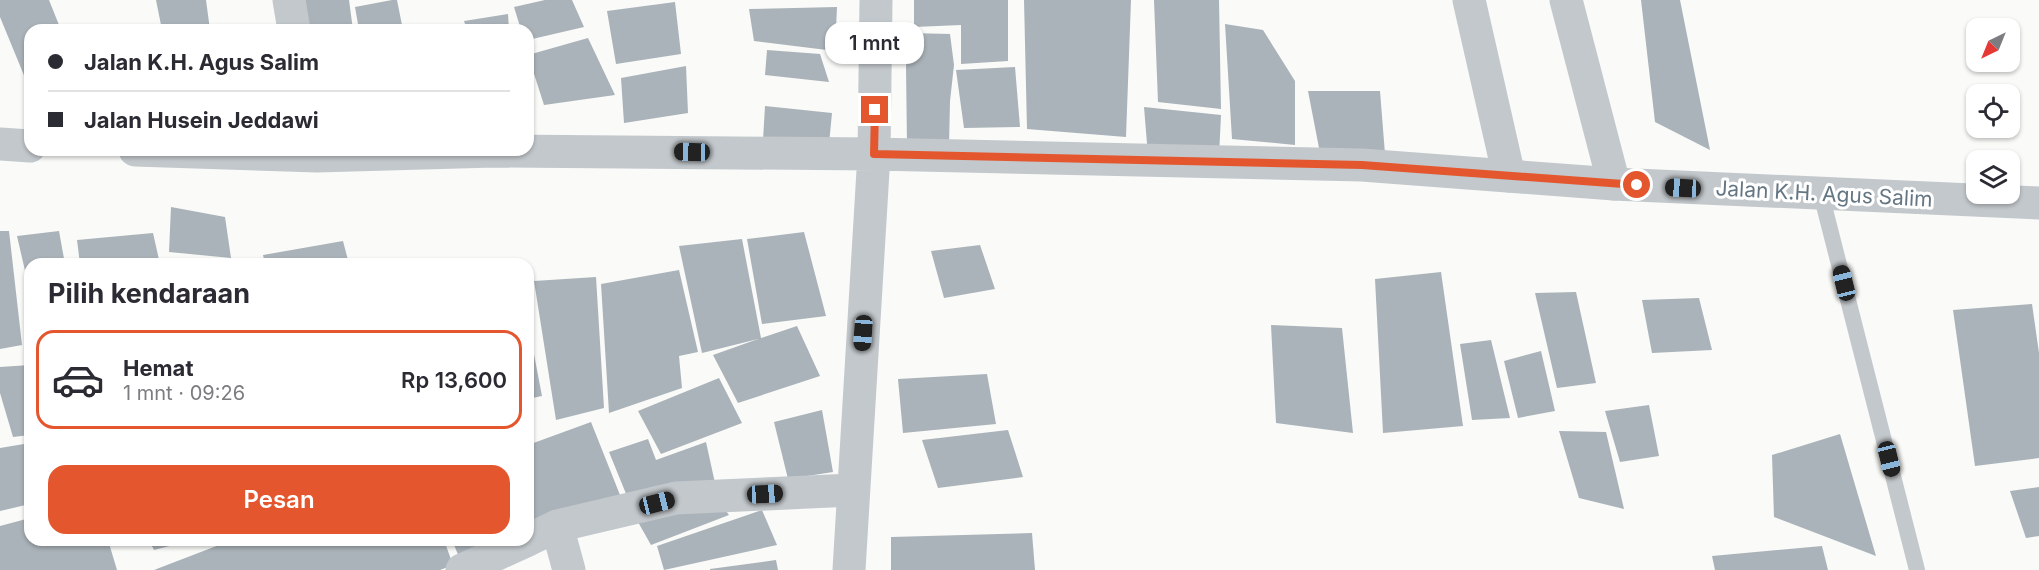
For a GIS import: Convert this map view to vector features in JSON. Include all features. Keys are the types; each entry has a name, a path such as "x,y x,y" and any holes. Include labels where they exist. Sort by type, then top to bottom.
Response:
{"street":[{"path":"289,0 293,24"},
{"path":"849,570 874,154 876,0"},
{"path":"1469,0 1509,176"},
{"path":"1566,0 1614,184"},
{"path":"0,144 24,146"},
{"name":"Jalan K.H. Agus Salim","path":"534,151 874,154 1362,165 1614,184 2039,203"},
{"path":"534,537 557,526 676,498 853,490"},
{"path":"557,526 569,570"},
{"path":"462,570 515,546"}],"lane":[{"path":"1821,194 1917,570"}],"building":[{"path":"0,0 49,0 59,24 24,24 24,75 0,17"},
{"path":"156,0 206,0 209,24 161,24"},
{"path":"295,0 349,0 352,24 300,24"},
{"path":"397,0 402,24 358,24 355,7"},
{"path":"545,0 572,0 584,27 534,39 534,24 519,24 514,7"},
{"path":"914,0 1008,0 1008,61 961,64 961,25 914,27"},
{"path":"1024,0 1131,0 1126,137 1027,129"},
{"path":"1154,0 1219,0 1221,109 1158,102"},
{"path":"1641,0 1680,0 1710,150 1655,122"},
{"path":"675,2 681,54 616,64 607,11"},
{"path":"837,7 835,51 754,41 749,9"},
{"path":"508,14 509,24 465,24 464,21"},
{"path":"1225,24 1263,30 1295,81 1295,145 1232,139"},
{"path":"909,33 950,34 954,65 949,146 907,146 906,67"},
{"path":"588,38 615,95 544,105 534,74 534,53"},
{"path":"767,50 820,54 829,82 765,75"},
{"path":"686,66 688,113 624,123 621,78"},
{"path":"1015,67 1020,127 964,128 956,70"},
{"path":"1308,91 1380,91 1385,154 1319,148"},
{"path":"765,106 832,113 829,144 763,140"},
{"path":"1144,107 1221,115 1219,156 1148,156"},
{"path":"171,207 225,217 231,258 169,252"},
{"path":"0,231 9,231 22,345 0,349"},
{"path":"59,231 64,258 24,258 24,266 17,236"},
{"path":"804,232 826,316 762,324 747,239"},
{"path":"153,233 159,258 79,258 77,240"},
{"path":"742,239 761,338 797,326 820,376 738,403 713,355 758,339 702,353 679,246"},
{"path":"343,241 347,258 264,258 263,255"},
{"path":"980,245 995,289 944,298 931,251"},
{"path":"679,270 698,352 679,356 682,388 609,413 601,284"},
{"path":"1441,272 1463,426 1383,433 1375,279"},
{"path":"596,277 604,408 556,420 534,281"},
{"path":"1576,292 1596,383 1557,388 1535,293"},
{"path":"1699,298 1712,350 1652,353 1642,300"},
{"path":"2032,304 2039,353 2039,458 1975,466 1953,310"},
{"path":"1271,325 1342,328 1353,433 1276,423"},
{"path":"1491,340 1510,418 1472,420 1460,344"},
{"path":"1541,351 1555,411 1518,418 1504,361"},
{"path":"534,354 542,396 534,398"},
{"path":"24,365 24,436 13,437 0,393 0,367"},
{"path":"987,374 996,424 903,433 898,379"},
{"path":"719,378 742,423 661,454 638,411"},
{"path":"1649,405 1659,456 1620,462 1605,411"},
{"path":"822,410 833,472 788,479 774,422"},
{"path":"591,422 620,495 534,528 534,443"},
{"path":"1008,430 1023,477 938,488 922,440"},
{"path":"1559,431 1606,432 1624,509 1579,498"},
{"path":"1840,434 1876,556 1774,517 1772,455"},
{"path":"648,439 656,460 706,442 715,483 631,506 609,452"},
{"path":"24,444 24,505 0,511 0,448"},
{"path":"2039,487 2039,536 2026,538 2010,491"},
{"path":"717,499 729,515 651,545 638,522"},
{"path":"762,510 777,545 664,570 657,546"},
{"path":"24,520 24,546 110,546 117,570 0,570 0,526"},
{"path":"1032,533 1035,570 891,570 891,537"},
{"path":"152,546 170,546 154,550"},
{"path":"216,546 446,546 453,565 440,570 154,570"},
{"path":"454,546 487,546 459,557"},
{"path":"1822,546 1828,570 1715,570 1712,556"},
{"path":"776,560 778,570 710,570 710,569"}],"route":[{"path":"875,110 874,154 1362,165 1637,185"}]}
